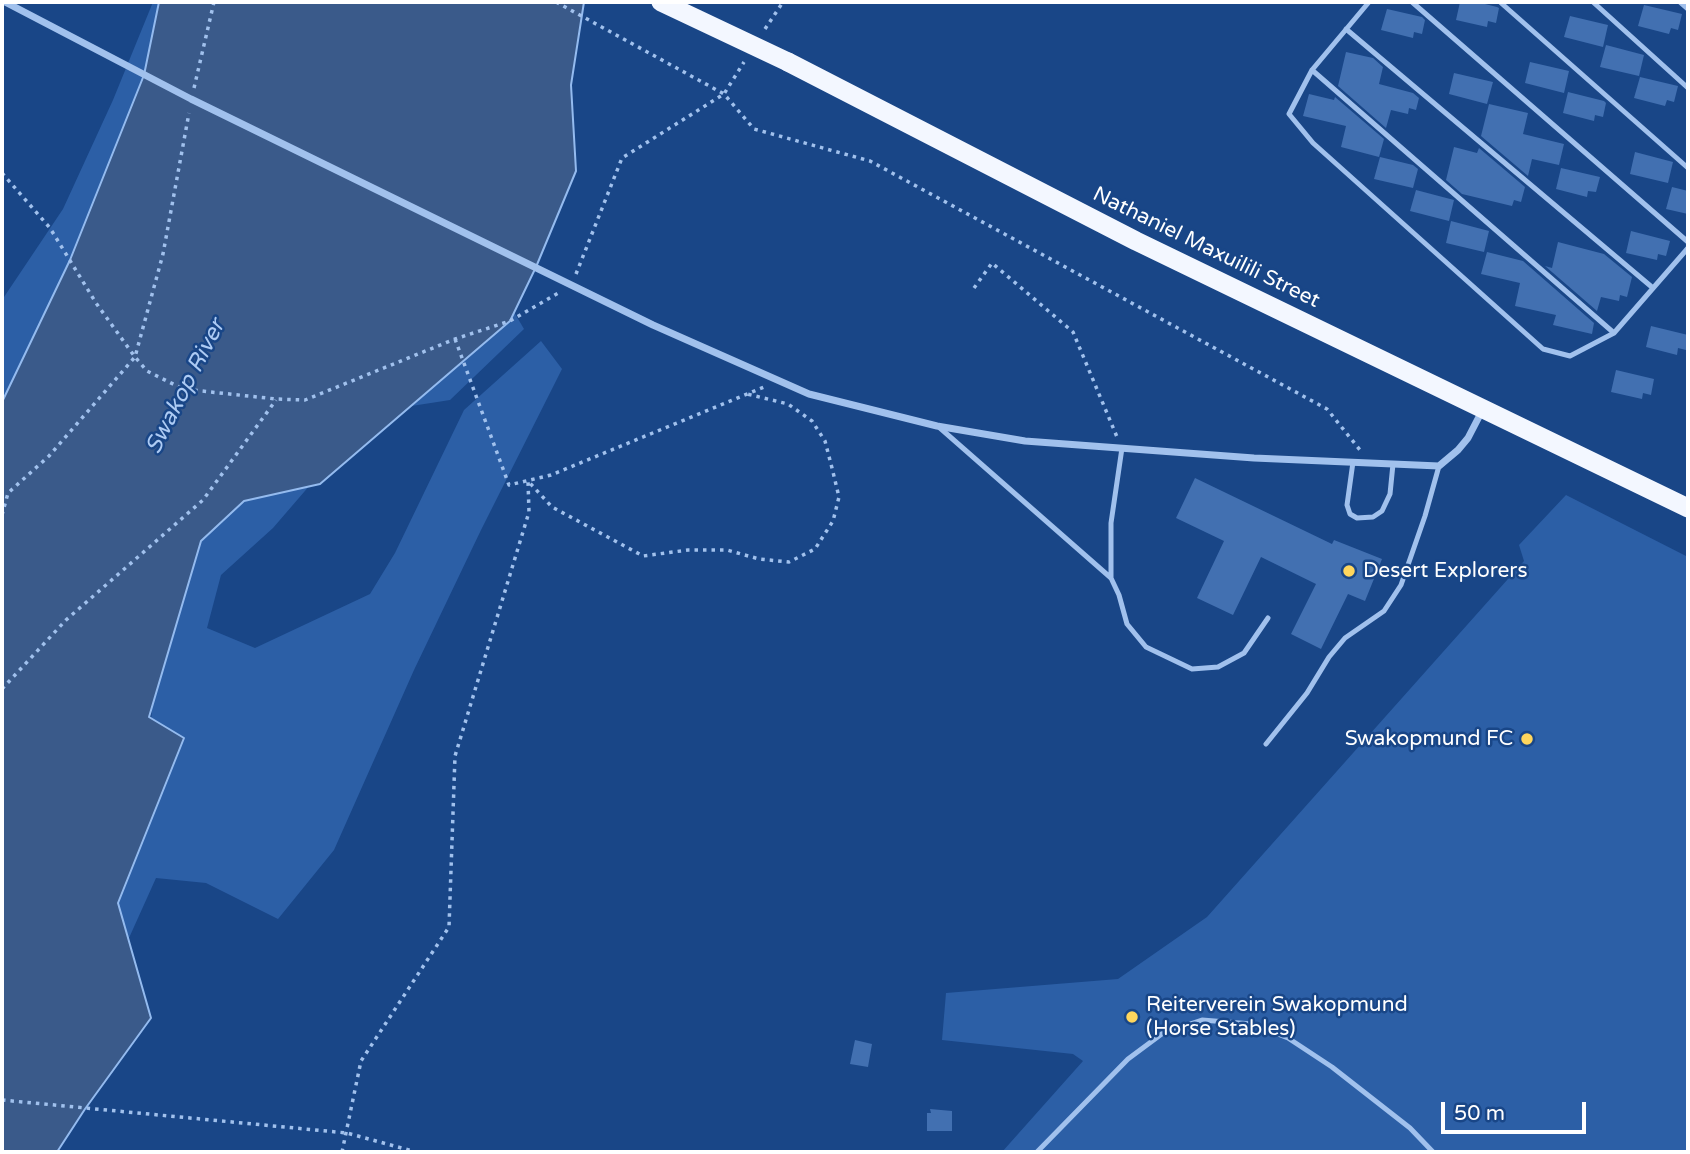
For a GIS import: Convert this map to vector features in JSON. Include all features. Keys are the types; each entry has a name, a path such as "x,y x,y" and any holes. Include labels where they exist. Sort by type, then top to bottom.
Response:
{"highway":[{"name":"Nathaniel Maxuilili Street","path":"661,2 788,62 1136,241 1688,508"},
{"name":"Nathaniel Maxuilili Street","path":"1606,470 1688,516"}],"street":[{"path":"5,2 191,99 653,326 809,394 937,426 1025,441 1439,466 1463,444 1483,410"}],"lane":[{"path":"1369,2 1312,70 1289,114 1313,143 1543,349 1570,356 1614,333 1688,248"},
{"path":"1412,2 1688,242"},
{"path":"1500,2 1688,168"},
{"path":"1593,2 1688,88"},
{"path":"1680,2 1688,9"},
{"path":"1346,29 1654,288"},
{"path":"1312,70 1614,333"},
{"path":"937,426 1111,578 1127,624 1146,647 1192,669 1218,667 1244,653 1268,618"},
{"path":"1111,578 1111,523 1122,448"},
{"path":"1353,462 1347,505 1350,514 1357,518 1373,517 1382,511 1390,494 1393,464"},
{"path":"1265,744 1307,694 1329,657 1345,638 1384,611 1401,585 1439,466"},
{"path":"1037,1152 1128,1059 1163,1033 1202,1020 1252,1024 1288,1038 1332,1067 1390,1112 1433,1152"}],"path":[{"path":"2,515 8,493 49,456 135,357 163,254 191,99 214,2"},
{"path":"556,2 724,94 754,128 870,161 1327,409 1370,463"},
{"path":"761,36 783,2"},
{"path":"2,173 50,228 96,303 148,371 183,390 305,400 455,339 510,321 572,285 622,158 724,94 746,59"},
{"path":"974,288 992,263 1073,332 1122,448"},
{"path":"455,339 509,485 551,475 779,381"},
{"path":"528,481 552,507 643,556 688,550 726,550 759,559 789,562 815,549 833,521 839,497 832,468 825,441 812,421 788,404 747,394"},
{"path":"2,689 66,620 203,500 276,399"},
{"path":"342,1152 361,1061 449,927 455,756 529,512 528,481"},
{"path":"2,1100 347,1133 416,1152"}],"shaded area":[{"path":"153,2 505,2 497,283 524,329 450,400 373,412 273,528 221,575 207,628 255,648 370,594 395,553 464,410 541,341 562,369 414,670 334,850 278,919 206,883 156,878 88,1029 148,760 162,585 2,437 2,300 63,209 113,100"},
{"name":"Swakopmund FC","path":"1566,495 1688,557 1688,1152 1002,1152 1083,1061 1073,1054 942,1040 946,993 1118,979 1207,917 1524,561 1519,545"}],"water":[{"name":"Swakop River","path":"159,2 584,2 571,85 576,171 510,321 320,484 244,501 201,541 149,717 184,738 118,903 151,1018 57,1152 2,1152 2,402 70,260 144,75"}],"building":[{"path":"1460,2 1477,2 1499,8 1496,23 1488,21 1487,27 1456,20"},
{"path":"1644,5 1682,14 1678,30 1671,28 1669,34 1638,26"},
{"path":"1387,9 1422,17 1425,20 1422,34 1414,32 1413,38 1381,30"},
{"path":"1570,16 1608,25 1603,47 1564,37"},
{"path":"1606,45 1644,55 1639,76 1600,67"},
{"path":"1346,52 1373,58 1383,67 1379,84 1413,93 1419,98 1416,110 1409,108 1408,114 1391,110 1386,128 1338,86"},
{"path":"1530,62 1569,71 1564,93 1525,83"},
{"path":"1454,73 1493,82 1487,104 1449,94"},
{"path":"1640,77 1678,86 1674,102 1667,100 1665,106 1634,98"},
{"path":"1568,92 1604,101 1606,103 1603,117 1595,115 1594,121 1563,113"},
{"path":"1309,94 1334,100 1335,97 1384,139 1379,157 1341,147 1346,126 1303,116"},
{"path":"1489,104 1528,113 1523,134 1564,144 1559,165 1532,159 1528,176 1481,136"},
{"path":"1454,147 1477,153 1479,148 1525,187 1521,202 1514,200 1512,206 1462,194 1446,180"},
{"path":"1635,152 1673,162 1668,183 1630,174"},
{"path":"1380,157 1413,165 1418,169 1413,188 1374,179"},
{"path":"1561,168 1600,177 1596,192 1588,191 1587,197 1556,189"},
{"path":"1672,187 1688,191 1688,214 1666,209"},
{"path":"1416,190 1454,200 1449,221 1410,211"},
{"path":"1451,221 1489,231 1484,252 1446,243"},
{"path":"1631,231 1670,241 1666,256 1658,254 1657,260 1626,253"},
{"path":"1558,242 1604,254 1632,277 1627,297 1620,295 1619,301 1601,297 1597,311 1545,266 1552,268"},
{"path":"1487,252 1523,261 1594,323 1592,334 1553,325 1556,315 1515,306 1520,283 1481,274"},
{"path":"1651,326 1688,335 1686,350 1678,348 1677,355 1646,347"},
{"path":"1616,370 1654,379 1651,395 1643,393 1642,399 1611,392"},
{"path":"1195,478 1332,544 1334,540 1382,559 1365,601 1348,594 1321,649 1291,634 1316,584 1261,557 1233,615 1197,598 1224,541 1176,518"},
{"path":"855,1040 872,1044 868,1067 850,1064"},
{"path":"930,1109 952,1111 952,1131 927,1131 927,1113 931,1113"}],"place":[{"name":"Desert Explorers","path":"1349,571"},
{"name":"Swakopmund FC","path":"1527,739"},
{"name":"Reiterverein Swakopmund (Horse Stables)","path":"1132,1017"}]}
